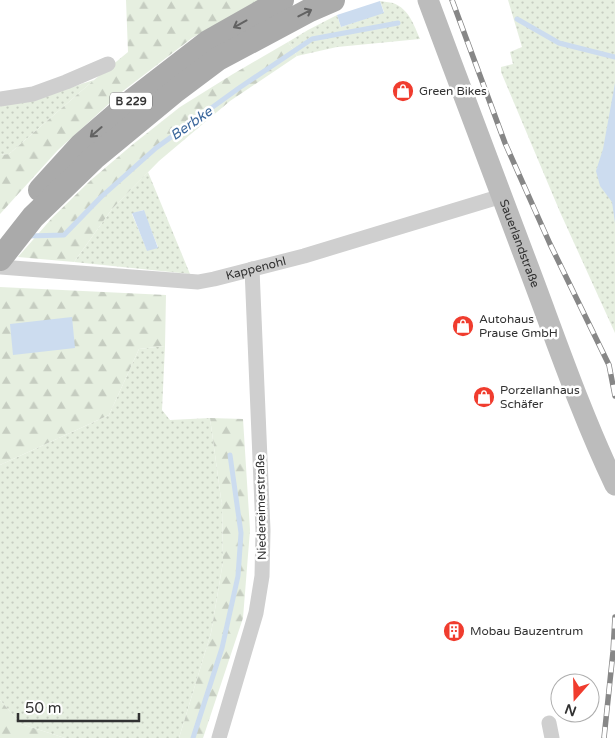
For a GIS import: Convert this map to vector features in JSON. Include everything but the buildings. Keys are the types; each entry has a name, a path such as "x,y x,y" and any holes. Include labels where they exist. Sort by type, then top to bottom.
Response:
{"main road":[{"name":"B 229","path":"2,232 81,145 133,100 208,42 282,0"},
{"name":"B 229","path":"0,260 33,216 94,158 174,92 218,59 310,10 333,0"}],"street":[{"name":"Sauerlandstraße","path":"428,0 568,376 615,485"},
{"path":"0,99 33,94 108,64"},
{"name":"Kappenohl","path":"0,267 198,282 304,256 502,196"},
{"name":"Niedereimerstraße","path":"219,738 256,613 262,576 264,530 252,270"}],"green space":[{"path":"126,0 259,0 192,38 123,91 58,150 0,214 0,155 9,154 128,52"},
{"path":"508,0 615,0 615,333 560,212 501,72 501,67 513,64 510,52 522,47"},
{"path":"380,1 393,3 403,9 416,28 420,39 337,47 297,56 288,42 337,15 341,27 384,12"},
{"path":"288,42 297,56 230,101 159,161 112,209 74,262 18,257 52,218 91,180 132,145 180,107"},
{"path":"94,80 9,154 0,155 0,104 28,101"},
{"path":"148,172 190,274 74,262 112,209","holes":["143,210 158,247 147,250 132,214"]},
{"path":"0,287 166,295 165,346 139,349 109,415 0,465"},
{"path":"165,346 162,410 170,420 210,418 222,506 223,562 211,633 179,738 65,738 21,724 0,700 0,465 109,415 139,349"},
{"path":"210,418 243,419 250,530 243,618 203,738 179,738 211,633 223,562 222,506"},
{"path":"0,700 21,724 65,738 0,738"}],"water":[{"path":"380,1 384,13 341,27 337,15"},
{"path":"615,83 615,223 612,202 600,186 596,171 603,149"},
{"path":"144,210 158,248 147,251 132,213"},
{"path":"72,317 75,348 13,355 10,324"}],"waterway":[{"name":"Berbke","path":"517,19 559,43 615,57"},
{"name":"Berbke","path":"28,236 64,235 101,197 156,148 239,88 312,39 398,23"},
{"path":"193,738 222,648 238,576 241,533 230,455"}],"railway":[{"path":"452,0 505,143 550,244 609,365 615,396"},
{"path":"604,738 615,617"}],"place":[{"name":"Green Bikes","path":"403,91"},
{"name":"Autohaus Prause GmbH","path":"463,326"},
{"name":"Porzellanhaus Schäfer","path":"484,397"},
{"name":"Mobau Bauzentrum","path":"454,631"}]}
